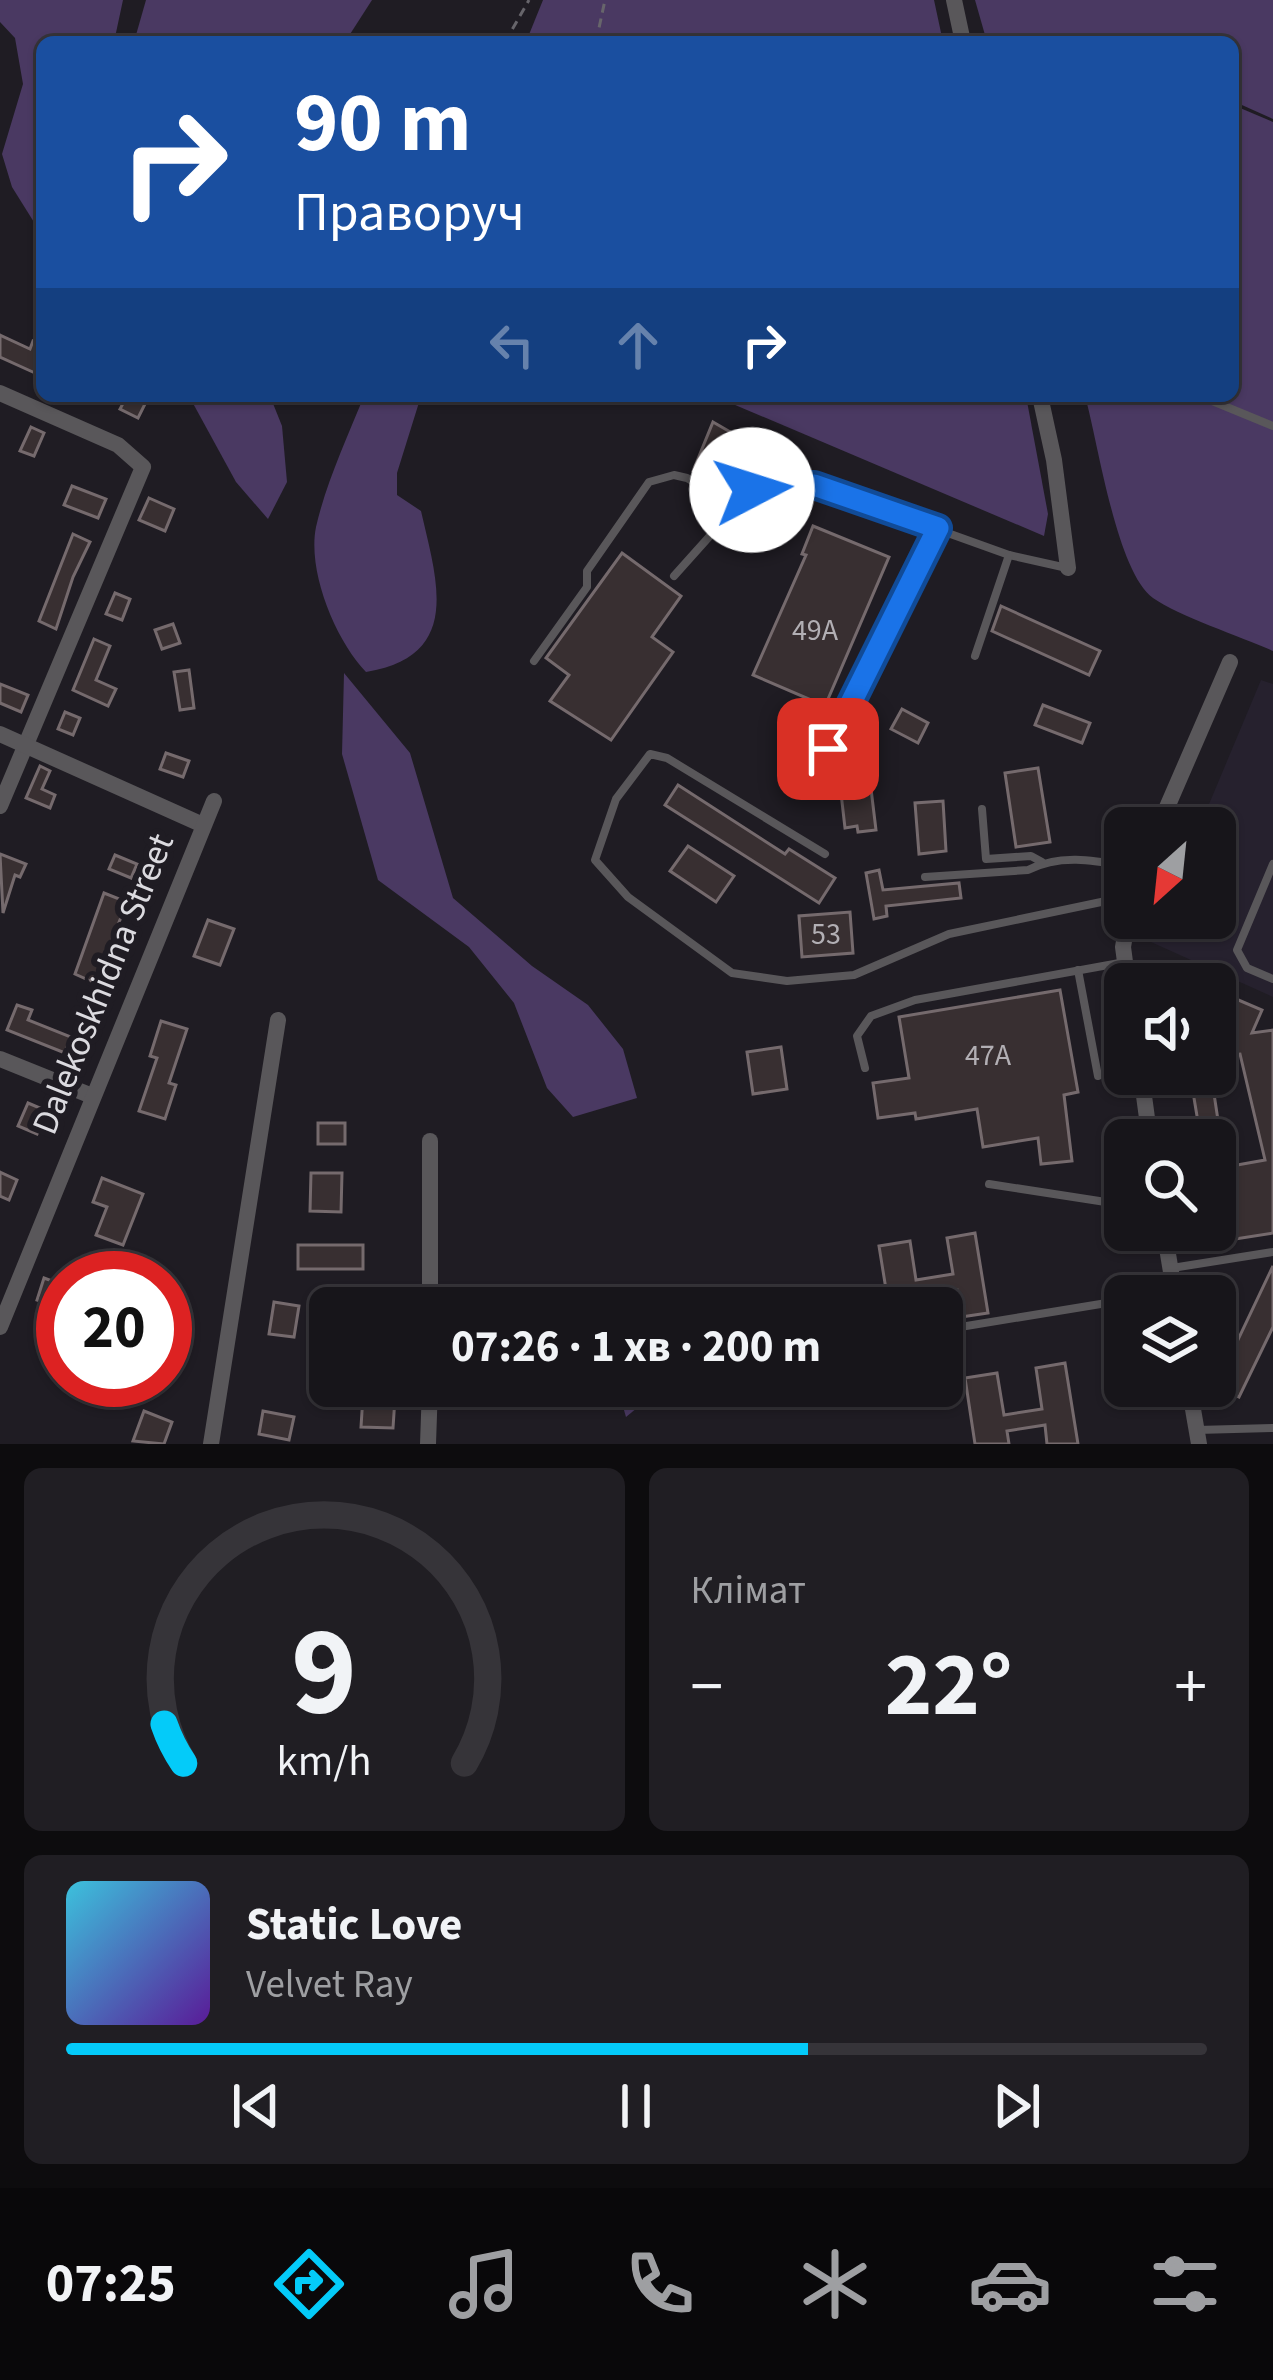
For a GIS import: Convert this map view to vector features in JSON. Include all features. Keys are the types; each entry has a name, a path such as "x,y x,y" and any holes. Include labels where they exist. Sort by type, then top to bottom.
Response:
{"street":[{"path":"954,0 962,36"},
{"path":"0,393 118,446 143,467 0,806"},
{"path":"1041,402 1068,568"},
{"path":"1167,807 1230,662"},
{"path":"0,734 203,825"},
{"name":"Dalekoskhidna Street","path":"0,1327 214,801"},
{"path":"1124,939 1126,962"},
{"path":"211,1444 278,1020"},
{"path":"0,1059 92,1096"},
{"path":"430,1141 430,1287"},
{"path":"1167,1251 1170,1275"},
{"path":"428,1444 429,1407"},
{"path":"1192,1407 1197,1437"}],"lane":[{"path":"1215,402 1273,426"},
{"path":"534,661 587,587 587,571 649,482 674,475 687,478 735,506"},
{"path":"674,576 752,490 814,485 1009,555 1068,568"},
{"path":"828,749 938,528"},
{"path":"975,656 1009,555"},
{"path":"825,854 668,758 650,754 616,799 595,860 628,897 732,973 787,981 854,975 949,934 1104,902"},
{"path":"982,809 986,859 1031,856 1043,862"},
{"path":"925,877 1028,870 1043,862 1104,862"},
{"path":"1273,864 1238,950 1247,968 1273,980"},
{"path":"865,1068 857,1036 872,1016 915,1000 1126,962"},
{"path":"1078,970 1098,1076"},
{"path":"988,1184 1104,1201"},
{"path":"1170,1268 1273,1252"},
{"path":"963,1327 1104,1303"},
{"path":"1197,1437 1271,1423"}],"path":[{"path":"508,36 529,0"},
{"path":"597,36 605,0"}],"shaded area":[{"path":"0,0 123,0 115,36 36,36 36,225 12,187 2,154 23,84 15,38 0,22"},
{"path":"146,0 372,0 349,36 136,36"},
{"path":"543,0 934,0 942,36 528,36"},
{"path":"975,0 1273,0 1273,119 1239,104 1239,36 985,36"},
{"path":"1239,108 1273,122 1273,651 1153,598 1129,561 1086,402 1239,402"},
{"path":"192,402 272,402 282,426 287,482 268,519 236,482"},
{"path":"362,402 419,402 397,473 397,495 421,511 433,563 436,612 418,650 397,663 366,672 344,643 326,605 316,564 316,527"},
{"path":"728,402 1027,402 1048,514 1044,536"},
{"path":"344,673 410,753 453,898 532,966 588,1005 623,1049 637,1098 573,1117 547,1088 514,1003 469,947 378,880 342,754"},
{"path":"1261,680 1273,684 1273,997 1236,980 1236,963 1198,963 1151,942 1236,939 1236,807 1208,807"}],"building":[{"path":"0,335 30,349 36,342 35,373 0,357"},
{"path":"124,402 146,402 138,418 120,409"},
{"path":"713,422 744,440 727,488 693,471"},
{"path":"31,427 44,433 34,456 20,451"},
{"path":"72,486 106,499 98,518 64,505"},
{"path":"149,498 174,509 165,531 139,520"},
{"path":"813,526 889,557 825,706 753,675 806,555 802,554"},
{"path":"73,534 90,542 56,629 39,621"},
{"path":"622,553 681,596 652,637 673,652 611,740 550,701 569,675 546,658"},
{"path":"115,593 130,599 122,620 106,614"},
{"path":"1001,606 1100,651 1089,675 992,631"},
{"path":"173,624 180,643 162,649 155,630"},
{"path":"94,639 110,646 96,680 116,689 108,706 73,690"},
{"path":"189,670 194,708 180,710 174,672"},
{"path":"0,684 28,695 21,712 0,703"},
{"path":"1043,705 1090,723 1082,743 1035,725"},
{"path":"902,709 928,723 918,743 891,729"},
{"path":"65,712 80,718 73,735 58,729"},
{"path":"166,753 189,761 183,777 160,769"},
{"path":"868,764 876,830 858,832 857,826 845,828 838,767"},
{"path":"40,766 50,771 42,789 55,795 50,808 26,798"},
{"path":"1038,768 1050,842 1016,847 1005,773"},
{"path":"678,785 785,854 789,849 835,878 819,903 665,805"},
{"path":"943,801 946,851 919,854 915,803"},
{"path":"688,846 734,876 716,902 670,871"},
{"path":"0,854 26,864 20,877 15,875 3,913"},
{"path":"115,855 137,864 131,878 109,869"},
{"path":"879,870 883,890 959,883 961,898 886,906 887,916 874,919 866,873"},
{"path":"104,893 127,902 95,983 75,974"},
{"path":"850,912 853,953 802,957 799,916"},
{"path":"208,920 234,929 220,965 194,956"},
{"path":"1060,990 1078,1092 1064,1095 1072,1161 1041,1164 1038,1138 983,1147 977,1109 916,1119 915,1113 878,1118 873,1083 909,1078 899,1017"},
{"path":"1236,999 1262,1010 1252,1033 1273,1030 1273,1233 1236,1239 1236,1165 1265,1160 1240,1054 1236,1054"},
{"path":"17,1005 32,1010 28,1020 71,1037 65,1053 7,1030"},
{"path":"161,1021 187,1029 169,1083 176,1085 165,1119 139,1111 157,1058 150,1056"},
{"path":"781,1047 787,1089 753,1094 747,1052"},
{"path":"1194,1095 1214,1095 1218,1119 1198,1119"},
{"path":"28,1103 47,1111 37,1134 18,1126"},
{"path":"318,1123 345,1123 345,1144 318,1144"},
{"path":"0,1172 17,1180 9,1200 0,1196"},
{"path":"311,1173 342,1173 341,1212 310,1211"},
{"path":"102,1178 143,1194 123,1245 96,1235 107,1207 93,1202"},
{"path":"975,1233 988,1313 963,1317 963,1287 886,1287 879,1246 910,1241 916,1280 953,1274 947,1238"},
{"path":"298,1245 363,1245 363,1269 298,1269"},
{"path":"1273,1266 1273,1327 1239,1397 1236,1344"},
{"path":"274,1302 299,1306 294,1337 269,1334"},
{"path":"1065,1363 1078,1444 1047,1444 1045,1425 1007,1431 1009,1444 975,1444 965,1378 997,1373 1004,1415 1042,1409 1036,1368"},
{"path":"362,1407 394,1407 393,1428 361,1427"},
{"path":"144,1411 172,1422 164,1444 133,1441"},
{"path":"263,1411 294,1417 289,1440 259,1434"}],"route":[{"path":"752,490 814,485 938,528 828,749"}]}
